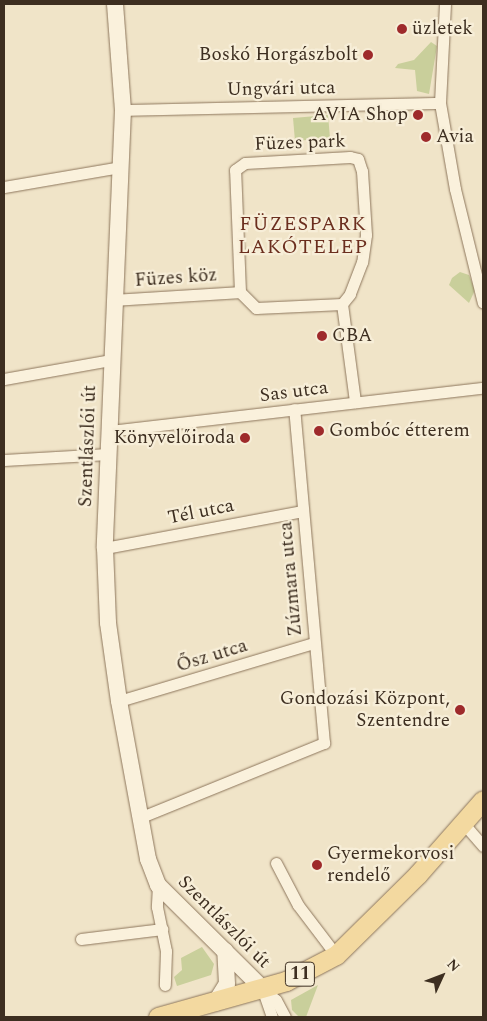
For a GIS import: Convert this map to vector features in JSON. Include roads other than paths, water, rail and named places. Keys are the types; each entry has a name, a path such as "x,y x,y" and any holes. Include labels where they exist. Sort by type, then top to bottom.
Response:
{"main road":[{"name":"Szentlászlói út","path":"115,4 123,110 111,360 105,548 108,623 119,702 139,818 148,860 158,885 262,988"},
{"name":"11","path":"158,1017 216,1003 262,988 307,972 336,955 464,824 483,800"},
{"path":"216,1003 227,984 225,950"}],"street":[{"path":"444,4 440,103 455,189 483,303"},
{"name":"Ungvári utca","path":"123,110 440,103"},
{"name":"Füzes park","path":"240,292 235,170 245,162 350,156 358,159 362,171 366,235 362,262 350,294 342,304"},
{"path":"4,187 121,167"},
{"path":"240,292 256,308 342,304 355,402"},
{"name":"Füzes köz","path":"114,300 240,292"},
{"path":"4,379 111,360"},
{"name":"Sas utca","path":"109,431 483,388"},
{"name":"Zúzmara utca","path":"139,818 323,746 294,409"},
{"path":"4,460 108,454"},
{"name":"Tél utca","path":"105,548 303,511"},
{"name":"Ősz utca","path":"119,702 314,643"},
{"path":"464,824 483,846"},
{"path":"276,863 298,905 336,955"},
{"name":"Szentlászlói út","path":"158,885 157,907 166,951 165,985"},
{"path":"81,939 162,930"},
{"path":"262,988 272,1017"},
{"path":"262,988 276,1000 284,1017"}],"place":[{"name":"üzletek","path":"402,29"},
{"name":"Boskó Horgászbolt","path":"368,55"},
{"name":"AVIA Shop","path":"418,115"},
{"name":"Avia","path":"426,137"},
{"name":"CBA","path":"322,336"},
{"name":"Gombóc étterem","path":"319,431"},
{"name":"Könyvelőiroda","path":"245,438"},
{"name":"Gondozási Központ, Szentendre","path":"460,710"},
{"name":"Gyermekorvosi rendelő","path":"317,865"}],"district":[{"name":"FÜZESPARK LAKÓTELEP","path":"303,236"}]}
